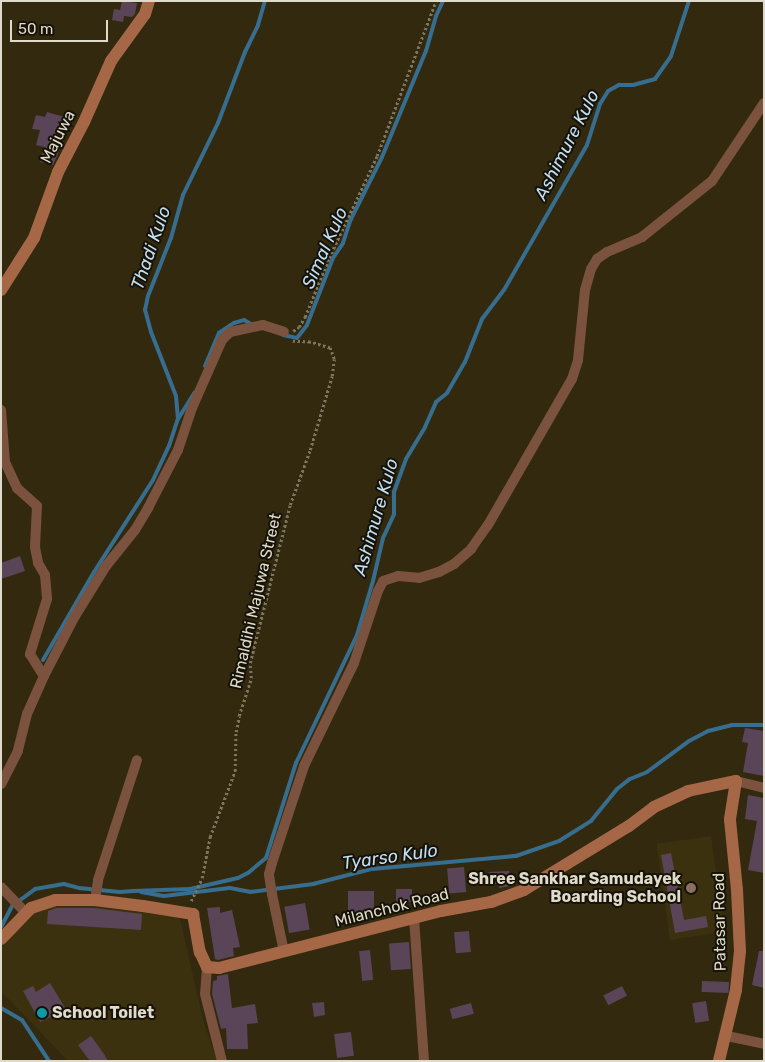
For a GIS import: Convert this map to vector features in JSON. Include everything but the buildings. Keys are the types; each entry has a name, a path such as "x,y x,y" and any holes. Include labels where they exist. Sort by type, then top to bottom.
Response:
{"street":[{"name":"Majuwa","path":"1,290 34,238 58,172 84,122 111,61 145,14 149,1"},
{"path":"284,952 269,874 304,766 354,663 383,581 398,576 419,578 439,572 454,564 471,549 488,525 572,379 578,360 585,290 591,269 597,259 607,252 642,237 712,181 764,103"},
{"path":"1,784 18,752 27,714 43,674 75,616 106,566 135,530 148,508 178,450 192,408 222,340 230,332 264,325 285,336"},
{"path":"1,410 5,462 17,488 37,506 35,547 38,563 45,575 47,599 30,654 43,674"},
{"path":"95,900 98,880 137,760"},
{"path":"736,781 764,788"},
{"name":"Milanchok Road","path":"207,967 219,968 414,918 491,902 524,890 629,826 654,807 688,792 736,781"},
{"name":"Patasar Road","path":"719,1061 727,1036 736,990 740,952 737,890 730,820 736,781"},
{"path":"5,890 23,909"},
{"path":"1,939 23,909 55,900 95,900 193,914 200,952 207,967 205,994 222,1061"},
{"path":"414,918 424,1061"},
{"path":"727,1036 764,1044"}],"path":[{"path":"285,336 299,327 312,302 329,258 377,156 436,1"},
{"name":"Rimaldihi Majuwa Street","path":"190,904 202,878 207,847 235,771 239,716 251,678 250,663 290,504 310,450 332,376 334,359 330,348 285,336"}],"shaded area":[{"name":"Shree Sankhar Samudayek Boarding School","path":"711,836 724,932 670,940 657,844"},
{"path":"86,904 180,918 203,1020 217,1061 68,1061 1,991 1,949 23,919 45,905"}],"waterway":[{"name":"Thadi Kulo","path":"43,660 94,572 153,480 169,446 178,419 176,396 151,332 145,310 148,296 171,238 183,195 218,123 245,52 258,25 265,1"},
{"name":"Simal Kulo","path":"283,335 297,338 307,325 333,258 343,243 351,219 382,157 426,51 436,16 443,1"},
{"name":"Ashimure Kulo","path":"133,891 190,889 238,878 248,873 266,858 296,763 357,635 383,538 394,514 394,492 406,459 425,427 436,402 447,393 465,362 482,319 504,290 587,145 600,104 608,91 619,85 633,85 655,79 671,56 689,1"},
{"name":"Simal Kulo","path":"205,366 219,333 234,323 244,320 251,324"},
{"name":"Simal Kulo","path":"178,419 194,393"},
{"name":"Tyarso Kulo","path":"141,892 164,896 230,888 250,892 313,884 372,869 516,856 559,841 591,821 617,789 630,779 647,772 689,741 708,731 732,725 764,725"},
{"name":"Tyarso Kulo","path":"1,927 12,906 35,889 64,884 79,888 120,892 134,891"},
{"path":"1,1008 22,1020 49,1061"}],"place":[{"name":"Shree Sankhar Samudayek Boarding School","path":"691,888"},
{"name":"School Toilet","path":"42,1013"}]}
